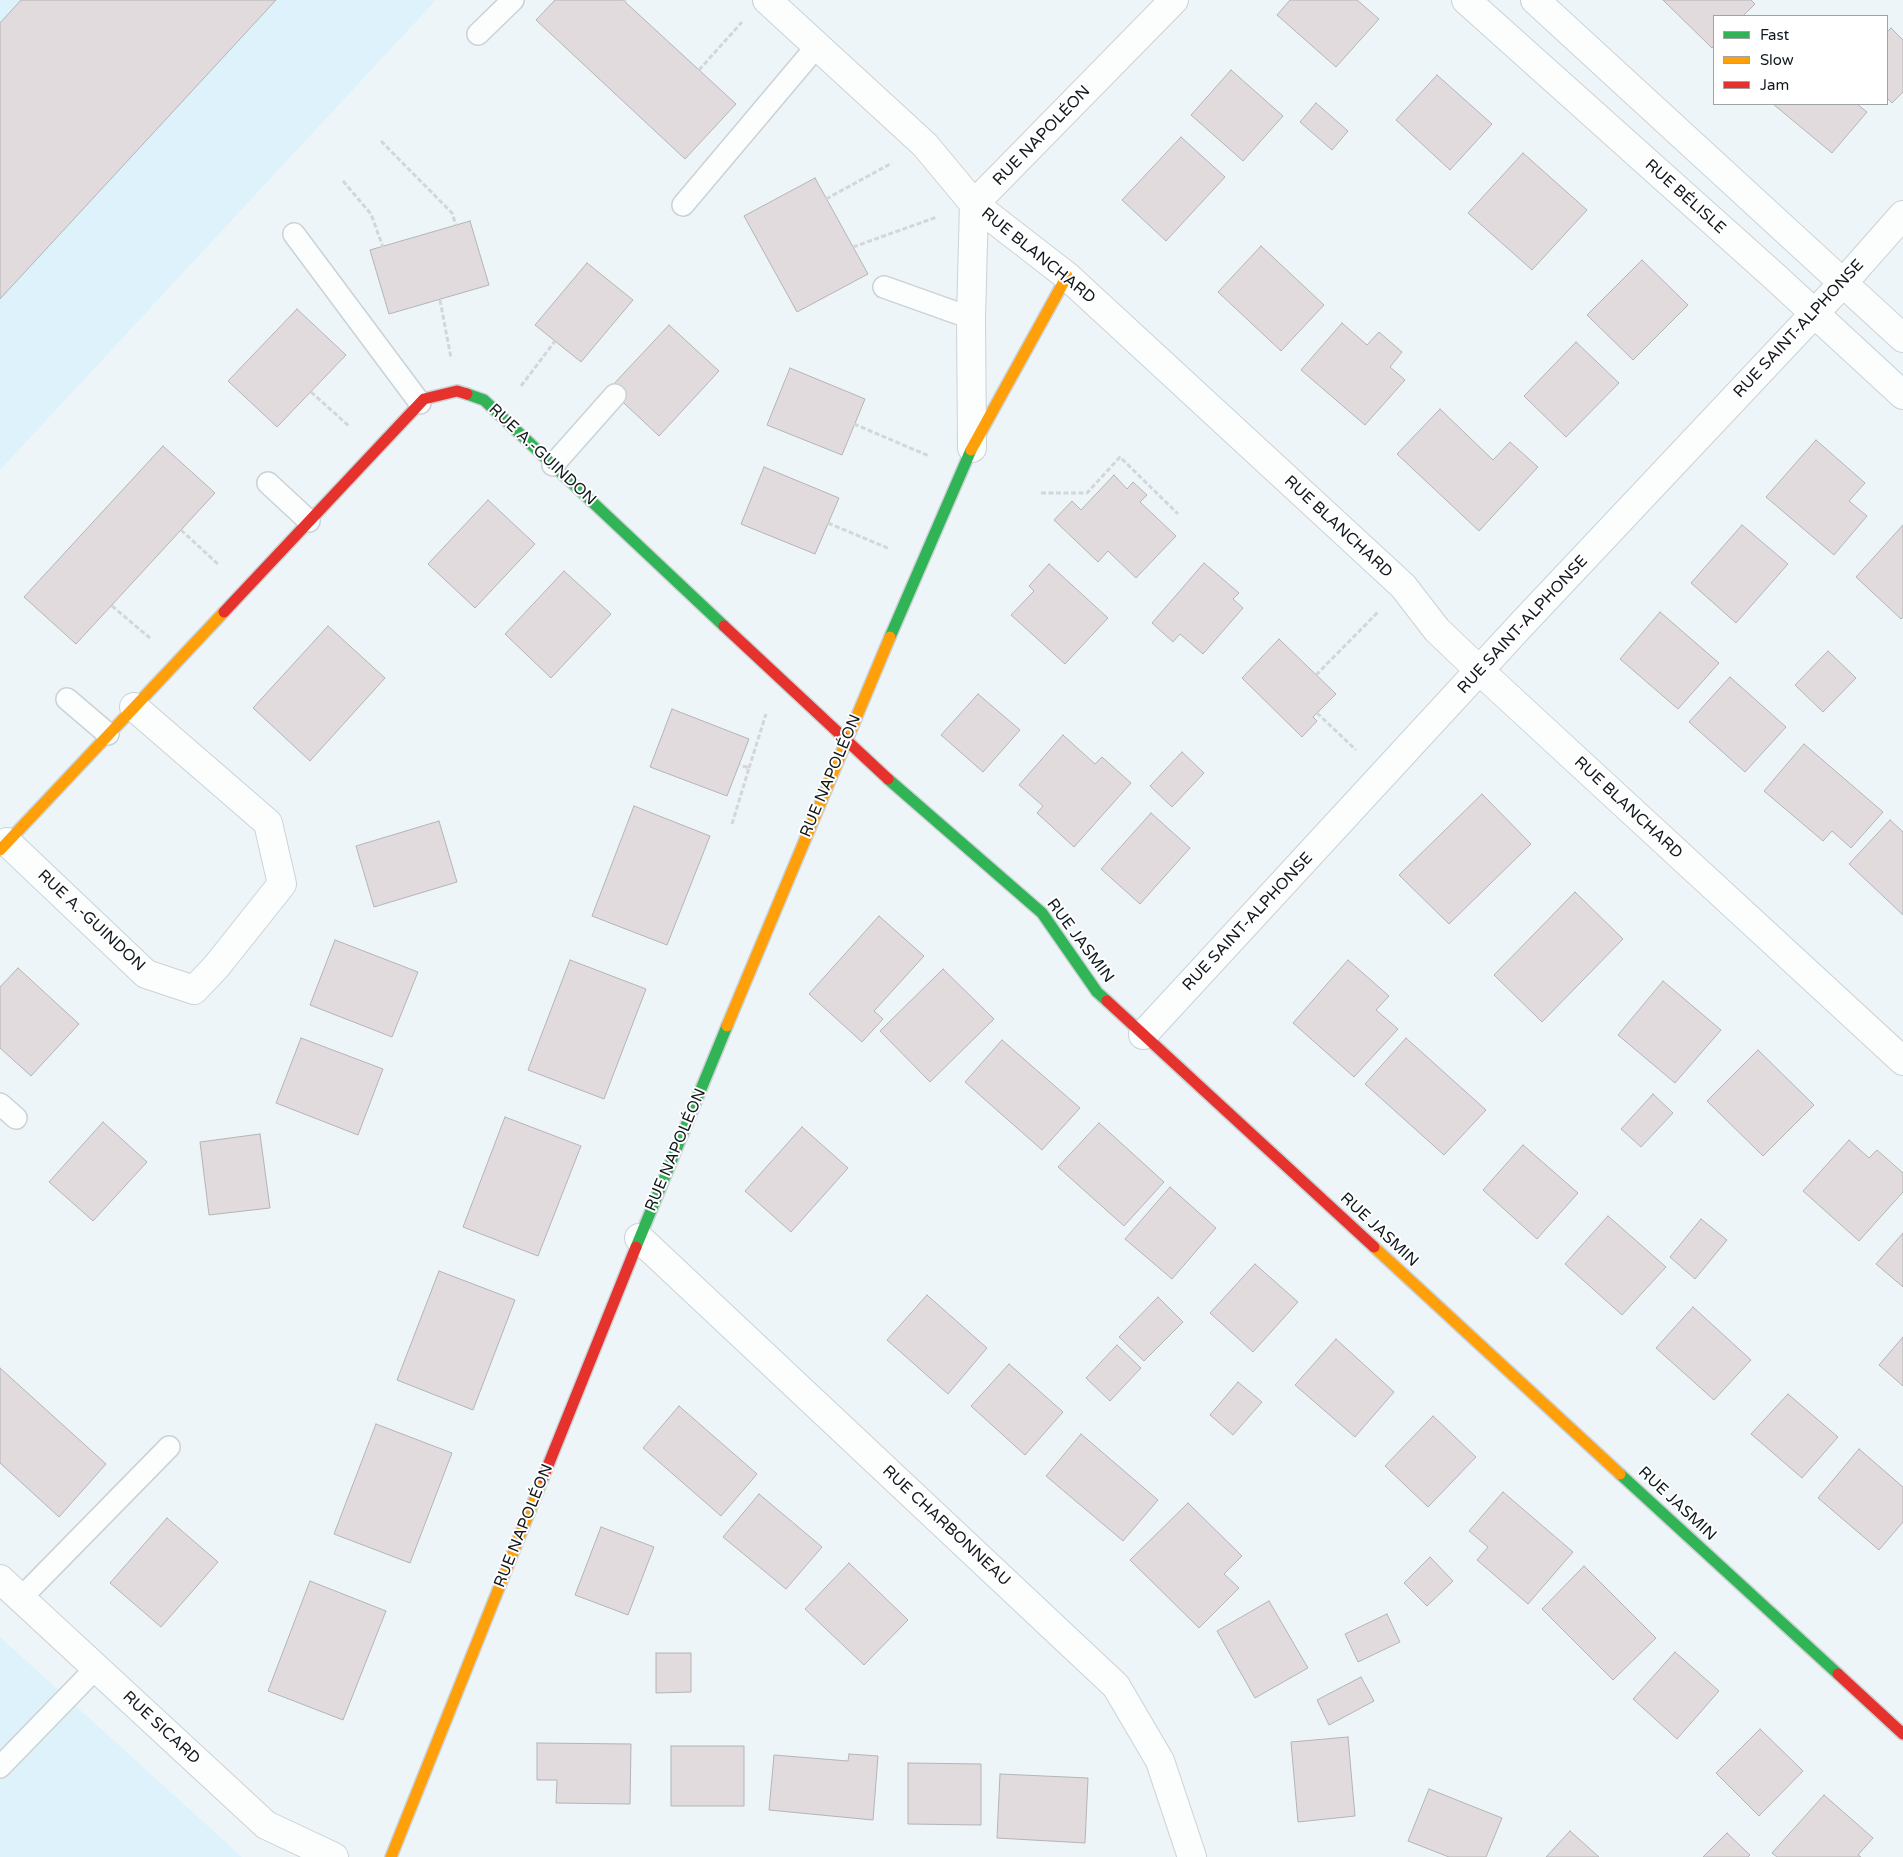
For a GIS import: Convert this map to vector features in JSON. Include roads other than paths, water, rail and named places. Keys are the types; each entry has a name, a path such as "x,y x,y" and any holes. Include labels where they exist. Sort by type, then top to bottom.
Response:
{"street":[{"name":"RUE BLANCHARD","path":"767,0 924,145 974,204 1067,276 1403,586 1437,630 1480,671 1903,1061"},
{"name":"RUE NAPOLÉON","path":"967,459 974,204 1174,0"},
{"name":"RUE BÉLISLE","path":"1466,0 1815,313 1903,395"},
{"path":"1535,0 1903,338"},
{"name":"RUE SAINT-ALPHONSE","path":"1143,1035 1382,776 1843,283 1903,215"},
{"name":"RUE NAPOLÉON","path":"391,1857 639,1238 845,741 967,459 1067,276"},
{"name":"RUE A.-GUINDON","path":"134,707 268,823 282,884 216,968 194,990 146,974 4,846 108,734 424,398 457,391 484,400 845,741"},
{"name":"RUE JASMIN","path":"845,741 1042,913 1097,992 1903,1734"},
{"name":"RUE CHARBONNEAU","path":"639,1238 1116,1686 1160,1761 1192,1857"},
{"name":"RUE SICARD","path":"0,1579 266,1825 334,1857"}],"lane":[{"path":"478,34 513,0"},
{"path":"683,205 817,46"},
{"path":"294,234 420,403"},
{"path":"884,288 971,318"},
{"path":"553,465 615,395"},
{"path":"268,483 309,520"},
{"path":"67,699 108,734"},
{"path":"0,1104 16,1118"},
{"path":"21,1598 169,1447"},
{"path":"0,1767 96,1668"}]}
